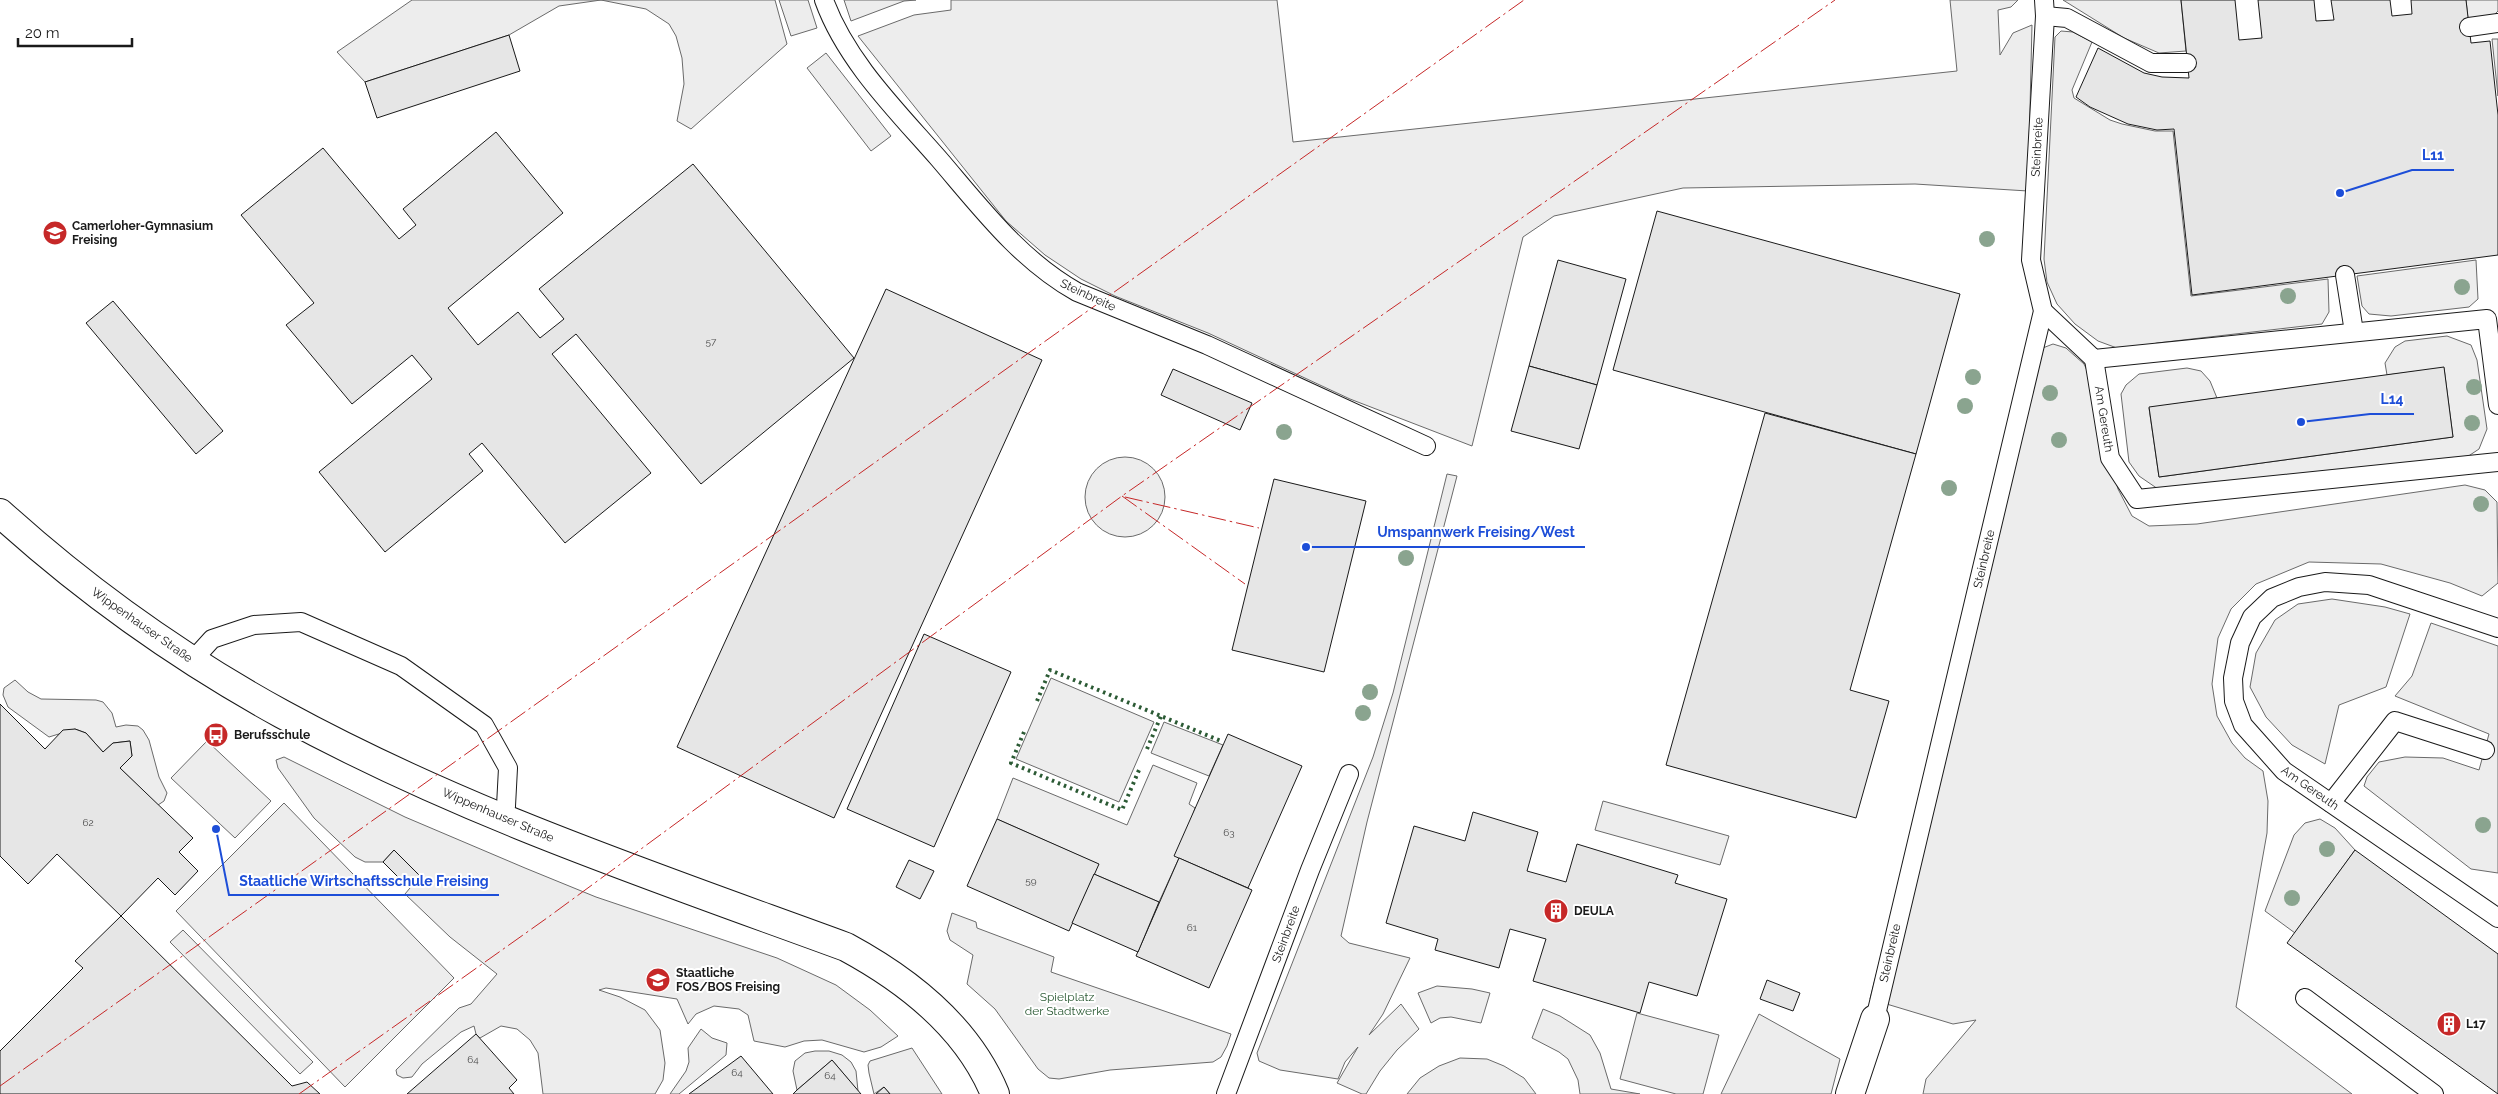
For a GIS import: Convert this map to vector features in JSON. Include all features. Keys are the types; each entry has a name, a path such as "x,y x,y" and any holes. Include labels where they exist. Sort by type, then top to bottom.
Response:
{"street":[{"name":"Wippenhauser Straße","path":"0,514 65,570 114,608 239,689 332,740 502,819 846,947 883,968 937,1012 986,1072 995,1094"},
{"name":"Steinbreite","path":"1850,1094 1875,1019"}],"lane":[{"name":"Steinbreite","path":"824,0 840,38 894,109 1017,249 1057,281 1077,292 1207,345 1426,446"},
{"name":"Steinbreite","path":"1875,1019 2043,310 2031,260 2044,8 2151,63 2188,63"},
{"path":"2469,27 2498,23"},
{"path":"2345,275 2354,332"},
{"path":"2043,310 2094,359 2488,319 2498,405"},
{"name":"Am Gereuth","path":"2094,359 2110,458 2137,499 2498,462"},
{"name":"Am Gereuth","path":"2498,628 2370,585 2325,582 2300,587 2272,598 2252,617 2240,642 2233,678 2234,701 2243,725 2284,771 2498,918"},
{"path":"193,660 212,639 254,625 301,622 401,666 484,725 508,768 508,792 502,819"},
{"path":"2331,803 2395,721 2485,750"},
{"name":"Steinbreite","path":"1226,1094 1310,870 1349,774"},
{"path":"2305,998 2434,1094"}],"shaded area":[{"path":"412,0 601,0 559,6 509,35 365,82 337,52"},
{"path":"601,0 775,0 787,44 691,129 677,121 684,84 682,58 676,36 669,24 646,9"},
{"path":"779,0 808,0 817,28 791,36"},
{"path":"844,0 916,0 904,1 851,21"},
{"path":"951,0 1277,0 1293,142 1957,71 1950,0 2018,0 2011,7 1998,10 2000,55 2013,33 2032,25 2028,191 1915,184 1683,188 1554,216 1523,237 1472,446 1350,399 1208,333 1115,296 1081,279 1045,255 1006,221 858,36 914,15 951,10"},
{"path":"2063,0 2181,0 2186,51 2159,53 2124,38"},
{"path":"2466,0 2498,0 2498,11 2494,15 2468,19"},
{"path":"2061,31 2073,32 2092,42 2072,90 2074,98 2110,120 2122,124 2155,131 2173,131 2191,296 2328,279 2329,312 2322,324 2157,343 2125,351 2098,341 2075,324 2057,304 2047,282 2044,259 2055,37"},
{"path":"2492,39 2498,39 2498,96"},
{"path":"826,53 891,136 871,151 807,68"},
{"path":"2476,260 2478,299 2469,307 2391,316 2369,314 2362,306 2357,276"},
{"path":"2447,336 2471,345 2477,360 2487,429 2479,449 2467,457 2158,489 2139,476 2129,462 2121,394 2126,385 2139,374 2187,368 2201,371 2210,381 2217,398 2149,408 2159,477 2453,437 2444,368 2387,375 2385,363 2395,347 2405,341"},
{"path":"2053,344 2066,348 2084,364 2094,385 2100,423 2118,489 2132,516 2149,526 2197,524 2465,485 2485,490 2497,502 2498,583 2482,596 2450,583 2381,564 2309,562 2256,584 2231,609 2218,638 2212,684 2217,716 2232,743 2245,758 2263,771 2268,801 2267,833 2236,1007 2352,1094 1923,1094 1926,1079 1976,1020 1953,1024 1870,999 2035,351"},
{"path":"1125,457 1140,460 1153,469 1162,482 1165,497 1162,512 1153,525 1140,534 1125,537 1110,534 1097,525 1088,512 1085,497 1088,482 1097,469 1110,460"},
{"path":"1447,474 1457,476 1367,822 1341,936 1349,943 1410,958 1383,1014 1369,1035 1401,1004 1419,1029 1397,1050 1380,1071 1366,1094 1362,1094 1337,1083 1358,1047 1345,1062 1338,1079 1280,1070 1259,1061 1257,1053 1373,757 1393,693"},
{"path":"2332,599 2385,607 2410,614 2386,687 2339,705 2325,764 2292,745 2266,717 2250,687 2256,653 2275,620 2298,604"},
{"path":"2431,623 2498,646 2498,873 2471,869 2364,786 2367,777 2379,762 2405,757 2443,758 2479,770 2489,734 2395,696 2412,676"},
{"path":"1051,678 1154,722 1119,802 1016,759"},
{"path":"15,680 28,692 41,699 96,700 103,702 112,713 116,727 126,725 138,726 143,730 149,740 159,777 167,793 164,801 158,805 120,768 132,756 130,741 113,743 103,752 86,733 75,729 49,737 8,707 3,695 4,688"},
{"path":"1164,722 1223,745 1209,776 1151,753"},
{"path":"207,741 271,801 235,838 171,778"},
{"name":"Staatliche FOS/BOS Freising","path":"284,757 405,817 596,897 777,958 836,985 870,1010 898,1036 881,1047 864,1052 822,1040 804,1041 785,1047 754,1041 748,1015 739,1009 714,1006 696,1014 688,1024 677,999 606,988 599,990 620,997 645,1010 660,1030 665,1063 663,1080 655,1094 543,1094 538,1053 530,1040 517,1029 501,1026 480,1038 476,1034 474,1026 461,1032 422,1064 412,1077 403,1078 397,1075 396,1070 459,1008 471,1004 497,974 450,937 405,894 420,876 394,850 383,862 365,862 355,857 314,818 278,768 276,760"},
{"path":"1153,765 1197,783 1189,804 1195,808 1179,858 1159,902 1094,874 1098,864 997,819 1013,778 1127,825"},
{"path":"1603,801 1729,836 1720,865 1595,830"},
{"path":"284,803 454,978 345,1087 176,911"},
{"path":"2320,819 2335,828 2355,850 2295,933 2265,911 2294,835 2305,823"},
{"path":"952,913 976,922 977,928 1054,957 1051,972 1231,1034 1227,1046 1221,1057 1213,1062 1110,1070 1059,1079 1049,1078 1038,1069 995,1009 967,984 973,955 950,940 947,931"},
{"path":"183,930 313,1062 300,1074 170,942"},
{"path":"1437,986 1472,989 1490,993 1481,1023 1451,1017 1440,1018 1431,1023 1418,993"},
{"path":"1543,1009 1560,1016 1590,1035 1600,1053 1611,1089 1640,1094 1580,1094 1578,1080 1568,1059 1559,1052 1532,1038"},
{"path":"1637,1013 1719,1035 1703,1094 1676,1094 1620,1079"},
{"path":"1759,1014 1840,1059 1831,1094 1721,1094"},
{"path":"701,1029 712,1038 727,1043 726,1055 679,1094 670,1094 686,1071 689,1062 688,1048"},
{"path":"912,1048 942,1094 890,1094 884,1087 874,1094 868,1065 870,1061"},
{"path":"829,1051 842,1055 851,1062 856,1071 858,1091 832,1060 797,1090 793,1071 795,1061 805,1053"},
{"path":"1460,1058 1487,1059 1504,1066 1524,1078 1536,1094 1407,1094 1420,1078 1439,1066"}],"building":[{"path":"2181,0 2235,0 2239,40 2262,38 2258,0 2314,0 2316,21 2334,20 2331,0 2390,0 2392,16 2412,14 2411,0 2466,0 2471,43 2490,41 2498,115 2498,255 2192,295 2174,129 2157,130 2128,124 2090,107 2076,97 2098,48 2144,73 2162,77 2189,78"},
{"path":"509,35 520,71 377,118 365,82"},
{"path":"496,132 563,213 448,308 478,345 518,312 540,338 564,319 539,289 693,164 854,358 701,484 576,334 552,354 651,473 565,543 482,443 469,454 483,471 385,552 319,472 432,379 412,355 352,404 286,325 314,303 241,215 323,148 399,239 416,225 403,209"},
{"path":"1657,211 1960,294 1916,454 1613,370"},
{"path":"1558,260 1626,279 1597,385 1529,366"},
{"path":"886,289 1042,360 834,818 677,747"},
{"path":"113,301 223,431 196,454 86,323"},
{"path":"1529,366 1597,385 1579,449 1511,431"},
{"path":"2444,367 2453,437 2159,477 2149,407"},
{"path":"1173,369 1252,403 1240,430 1161,395"},
{"path":"1765,413 1916,454 1850,690 1889,701 1856,818 1666,765"},
{"path":"1274,479 1366,501 1324,672 1232,650"},
{"path":"924,634 1011,672 934,847 847,809"},
{"path":"0,704 45,749 63,730 75,729 86,733 103,752 113,743 130,741 132,756 120,768 193,838 179,852 198,871 175,895 158,878 121,916 57,854 28,884 0,856"},
{"path":"1228,734 1302,766 1248,888 1174,856"},
{"name":"DEULA","path":"1473,812 1538,832 1527,871 1566,882 1577,844 1678,875 1675,883 1727,899 1697,996 1649,982 1640,1013 1533,981 1546,939 1510,929 1499,968 1435,950 1438,939 1386,923 1414,826 1465,841"},
{"path":"997,819 1099,864 1069,931 967,886"},
{"path":"394,850 420,876 409,888 383,862"},
{"name":"L17","path":"2355,850 2498,954 2498,1094 2287,943"},
{"path":"1179,858 1252,890 1209,988 1136,956"},
{"path":"909,860 934,871 920,899 896,887"},
{"path":"1094,874 1159,902 1138,952 1072,923"},
{"path":"121,916 292,1086 307,1082 320,1094 0,1094 0,1051 83,968 75,961"},
{"path":"1767,980 1800,993 1793,1011 1760,999"},
{"path":"476,1034 517,1080 509,1088 514,1094 407,1094"},
{"path":"741,1056 773,1094 689,1094"},
{"path":"832,1060 861,1094 793,1094 797,1090"},
{"path":"884,1087 890,1094 876,1094"}],"hedge":[{"path":"1037,701 1050,670 1221,741"},
{"path":"1147,749 1161,716"},
{"path":"1024,732 1011,763 1122,810 1139,770"}],"power":[{"path":"0,1086 1524,0"},
{"path":"299,1094 547,918 1122,496 1835,0"},
{"path":"1122,496 1245,584"},
{"path":"1125,497 1259,528"}],"place":[{"name":"L11","path":"2340,193"},
{"name":"Camerloher-Gymnasium Freising","path":"55,233"},
{"name":"L14","path":"2301,422"},
{"name":"Umspannwerk Freising/West","path":"1306,547"},
{"name":"Berufsschule","path":"216,735"},
{"name":"Staatliche Wirtschaftsschule Freising","path":"216,829"},
{"name":"DEULA","path":"1556,911"},
{"name":"Staatliche FOS/BOS Freising","path":"658,980"},
{"name":"L17","path":"2449,1024"}],"park label":[{"name":"Spielplatz der Stadtwerke","path":"1067,1004"}]}
